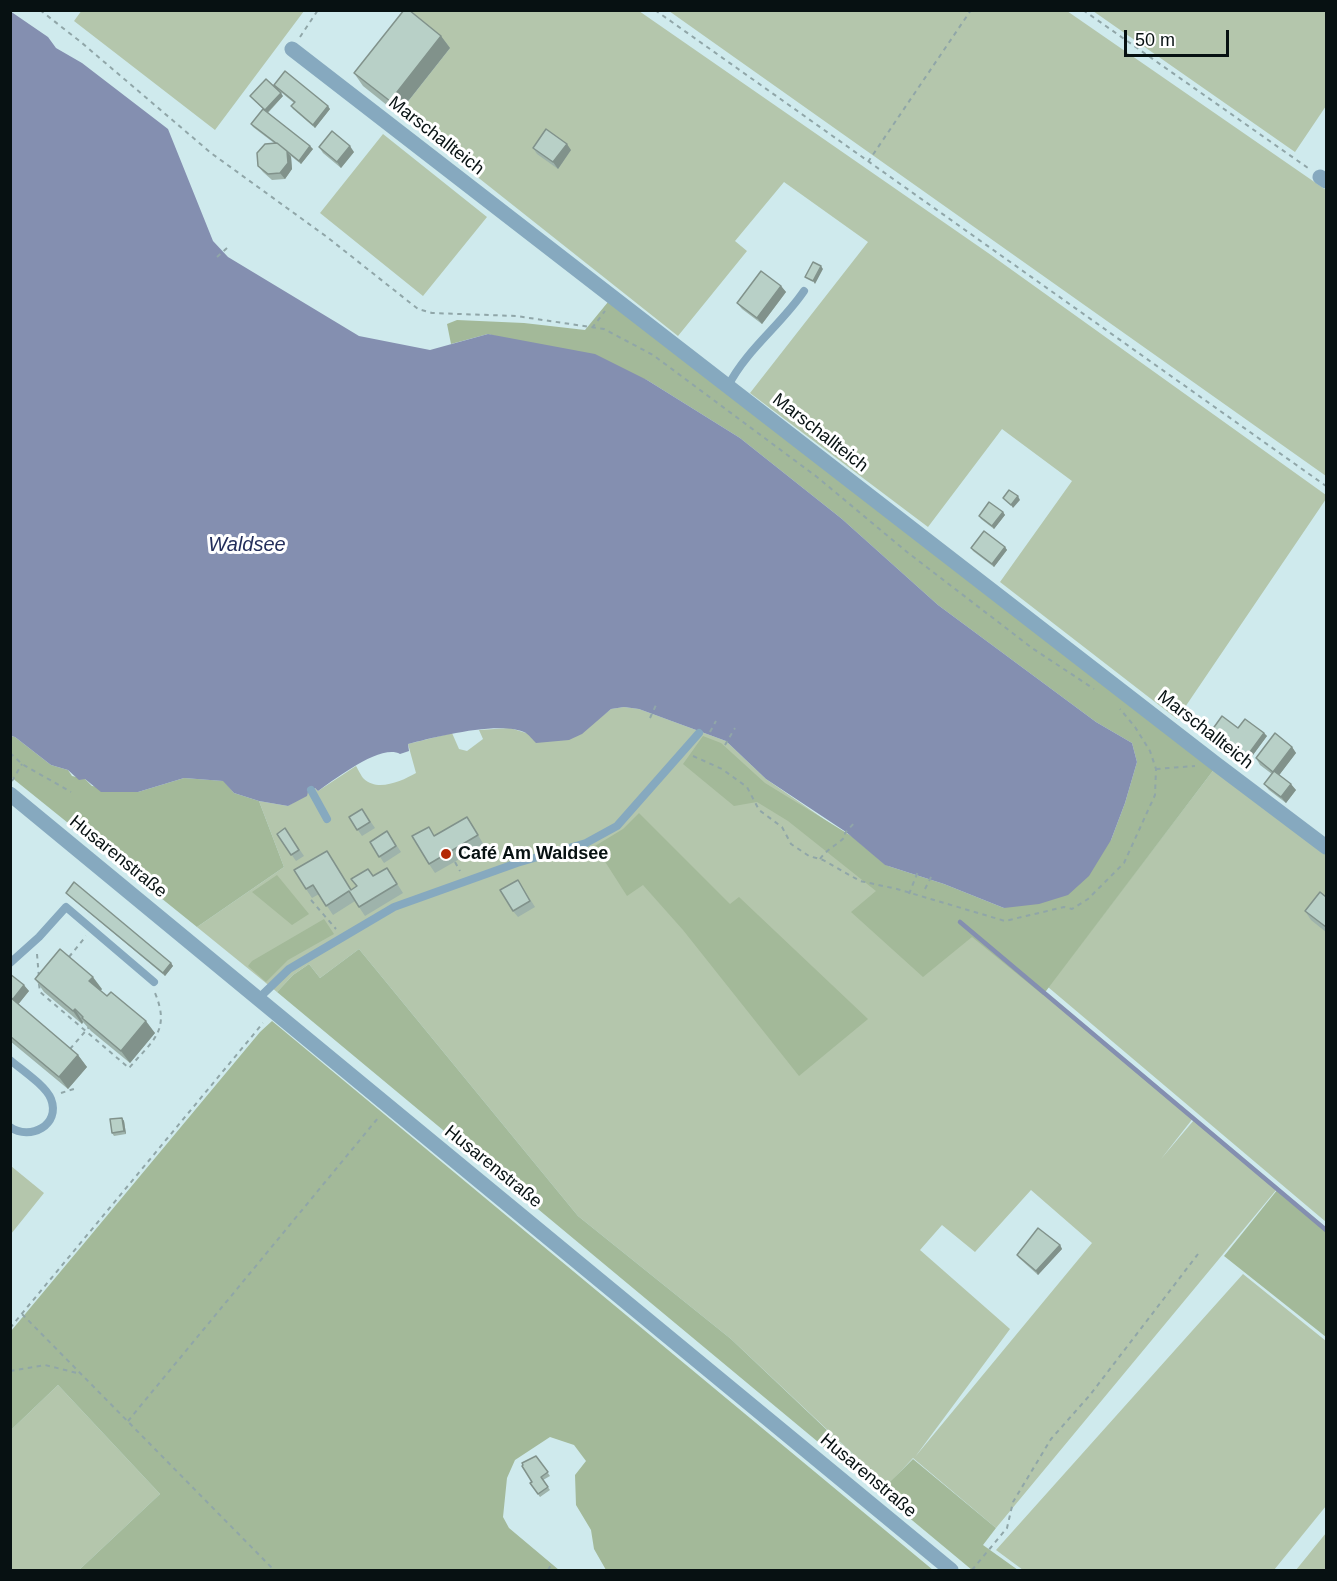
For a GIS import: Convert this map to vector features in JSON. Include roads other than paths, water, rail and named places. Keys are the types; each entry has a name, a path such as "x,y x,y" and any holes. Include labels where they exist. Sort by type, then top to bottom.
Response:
{"street":[{"name":"Marschallteich","path":"292,49 1326,847"},
{"name":"Husarenstraße","path":"10,794 951,1570"}],"lane":[{"path":"728,386 735,371 790,312 804,291"},
{"path":"259,998 289,969 394,907 517,863 586,843 617,826 699,733"},
{"path":"311,790 327,819"},
{"path":"10,963 33,943 66,907 154,982"},
{"path":"10,1060 46,1091 52,1106 52,1112 40,1130 23,1133 10,1127"}],"water":[{"name":"Waldsee","path":"10,11 48,37 56,48 82,63 168,129 213,241 228,257 359,336 430,350 488,334 595,354 647,380 740,438 842,519 938,605 1096,722 1132,743 1137,762 1125,803 1111,840 1089,876 1068,895 1039,904 1004,908 944,884 885,865 846,832 766,779 726,741 639,709 624,707 611,709 582,734 569,740 536,743 526,733 501,728 468,731 408,744 409,751 400,754 392,752 370,758 318,791 315,788 308,792 307,796 288,806 259,801 234,793 223,781 184,778 138,792 101,792 85,779 79,780 68,770 51,765 11,736"}],"waterway":[{"path":"960,922 1326,1230"}],"place":[{"name":"Café Am Waldsee","path":"446,854"}]}
